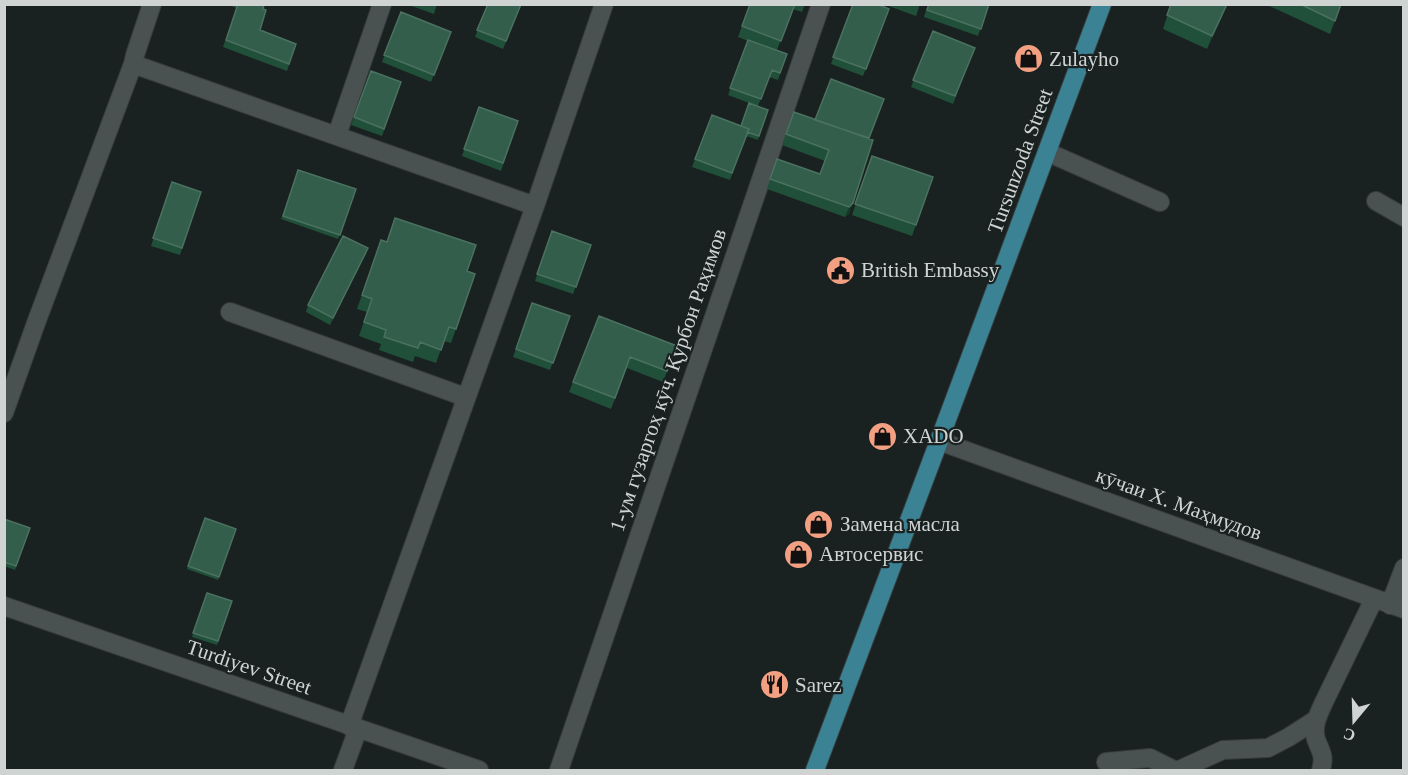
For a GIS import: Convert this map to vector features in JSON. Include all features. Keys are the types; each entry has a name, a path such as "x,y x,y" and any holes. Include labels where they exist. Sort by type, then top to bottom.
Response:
{"main road":[{"name":"Tursunzoda Street","path":"815,771 1102,4"}],"street":[{"path":"4,413 133,64 152,4"},
{"path":"337,135 382,4"},
{"path":"343,771 353,728 465,398 535,206 604,4"},
{"name":"1-ум гузаргоҳ кӯч. Қурбон Раҳимов","path":"559,771 820,4"},
{"path":"133,64 535,206"},
{"path":"1047,152 1161,202"},
{"path":"1376,201 1404,217"},
{"path":"230,312 465,398"},
{"name":"кӯчаи Х. Маҳмудов","path":"939,441 1389,604"},
{"path":"1321,771 1324,759 1316,738 1317,719 1324,702 1389,604 1404,568"},
{"name":"Turdiyev Street","path":"4,606 479,771"},
{"path":"1179,771 1223,750 1268,748 1317,719"},
{"path":"1106,762 1150,758 1174,771"}],"building":[{"path":"238,4 264,4 263,9 266,10 260,30 296,44 289,64 226,40"},
{"path":"488,4 521,4 506,41 477,30"},
{"path":"750,4 795,4 781,41 742,26"},
{"path":"853,4 877,4 889,9 866,69 833,57"},
{"path":"929,4 989,4 981,29 927,10"},
{"path":"1171,4 1227,4 1212,36 1167,15"},
{"path":"1300,4 1341,4 1335,21"},
{"path":"401,12 451,32 434,75 384,55"},
{"path":"933,31 975,48 955,96 913,80"},
{"path":"748,40 787,54 780,73 772,70 761,99 730,88"},
{"path":"371,71 401,82 384,129 354,117"},
{"path":"831,79 884,99 869,138 815,120"},
{"path":"749,103 768,110 759,136 747,132 749,129 741,126"},
{"path":"479,107 518,121 503,163 464,149"},
{"path":"794,112 873,140 853,203 849,207 770,179 777,159 820,174 829,150 786,134"},
{"path":"712,115 749,129 732,173 695,159"},
{"path":"872,156 933,177 916,225 855,204"},
{"path":"298,170 356,189 340,235 283,216"},
{"path":"172,182 201,192 182,248 153,238"},
{"path":"395,218 476,245 467,271 475,274 456,329 449,327 441,350 420,342 418,348 384,337 386,330 364,322 372,299 362,295 381,240 387,242"},
{"path":"552,231 591,245 576,287 537,274"},
{"path":"343,236 368,248 333,318 308,305"},
{"path":"532,303 570,316 553,363 516,349"},
{"path":"599,316 677,346 667,371 630,357 615,398 573,382"},
{"path":"205,518 236,529 219,577 188,566"},
{"path":"4,519 30,528 16,566 4,562"},
{"path":"207,593 232,601 218,641 193,633"}],"place":[{"name":"Zulayho","path":"1028,59"},
{"name":"British Embassy","path":"840,270"},
{"name":"XADO","path":"882,436"},
{"name":"Замена масла","path":"819,524"},
{"name":"Автосервис","path":"798,554"},
{"name":"Sarez","path":"774,685"}]}
